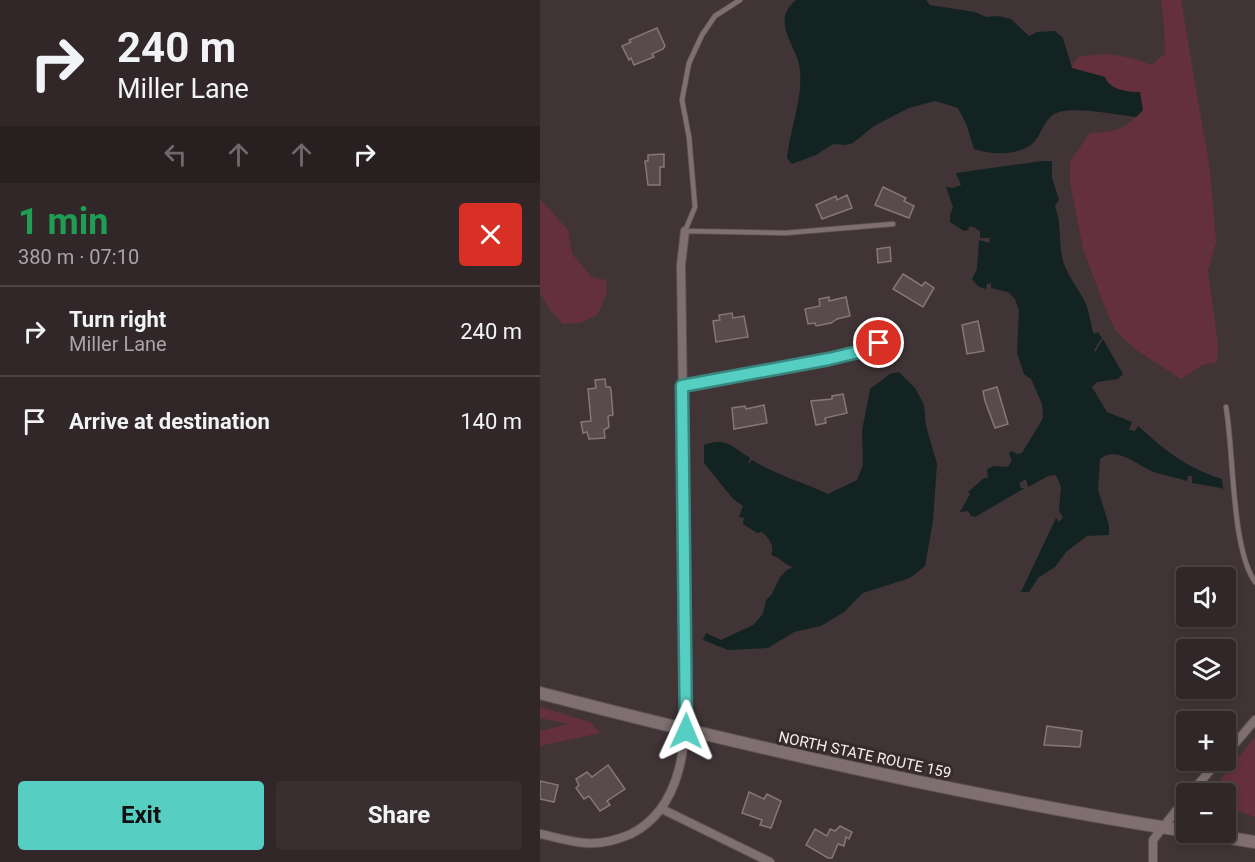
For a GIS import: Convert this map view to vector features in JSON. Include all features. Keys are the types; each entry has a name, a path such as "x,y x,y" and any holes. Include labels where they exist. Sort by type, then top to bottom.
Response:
{"main road":[{"name":"NORTH STATE ROUTE 159","path":"540,693 686,731 985,795 1176,829"},
{"path":"1236,839 1255,842"}],"street":[{"path":"540,834 585,843 614,840 644,826 662,808 678,773 686,731 681,265 685,231"},
{"path":"682,386 862,351 879,343 892,333"},
{"path":"1236,742 1255,720"},
{"path":"1199,783 1210,771"},
{"path":"662,808 770,862"},
{"path":"1153,862 1153,840 1176,810"}],"lane":[{"path":"740,0 715,16 702,35 689,63 682,100 689,137 695,207 685,231 785,234 893,224"},
{"path":"1226,407 1239,532 1244,558 1255,582"}],"shaded area":[{"path":"796,0 926,0 930,5 975,12 986,17 998,16 1011,19 1029,36 1037,32 1055,31 1063,38 1072,68 1105,77 1111,85 1120,89 1140,92 1143,110 1136,117 1082,110 1061,111 1050,117 1035,141 1026,148 1019,151 996,153 974,149 967,126 958,108 935,101 909,108 874,126 853,143 833,144 816,155 792,164 787,158 799,98 800,75 799,64 786,32 785,15"},
{"path":"1161,0 1181,0 1210,171 1216,242 1208,271 1218,344 1217,362 1202,365 1181,379 1135,349 1116,331 1083,249 1070,183 1070,161 1090,133 1120,129 1143,110 1140,92 1119,89 1110,85 1104,77 1071,68 1078,57 1097,55 1124,56 1151,65 1165,54"},
{"path":"1052,161 1052,178 1059,200 1055,206 1063,261 1087,306 1094,334 1098,332 1102,338 1094,350 1095,352 1103,339 1123,374 1118,379 1097,382 1092,387 1107,412 1132,422 1129,430 1135,431 1138,426 1177,457 1197,469 1222,479 1223,490 1192,483 1192,476 1188,476 1187,481 1154,472 1121,455 1107,455 1100,459 1098,490 1109,525 1109,535 1087,536 1066,552 1055,567 1038,578 1029,592 1021,592 1056,518 1059,522 1063,517 1059,511 1061,487 1056,475 1048,476 1028,487 1026,479 1019,483 1021,488 1025,488 975,517 971,516 968,511 960,512 970,494 968,492 984,478 988,478 987,469 994,466 1008,467 1012,460 1009,454 1011,451 1017,454 1022,453 1043,418 1042,404 1031,379 1024,374 1017,353 1019,311 1015,299 1008,292 991,288 991,283 987,284 986,289 979,287 972,279 977,269 979,240 989,243 990,238 980,238 980,231 976,228 970,226 964,231 950,222 953,207 946,187 953,188 961,185 956,173"},
{"path":"540,199 568,230 572,254 592,277 606,280 607,292 598,314 580,323 563,324 551,311 540,293"},
{"path":"899,372 915,388 924,405 926,426 937,464 933,521 925,566 910,578 863,593 844,612 821,626 794,632 768,648 728,650 703,640 706,633 721,640 753,625 763,614 766,600 772,594 780,577 793,567 771,555 772,545 762,532 757,533 743,524 744,518 739,517 743,506 733,499 704,463 704,445 718,442 728,444 750,458 748,465 752,460 828,494 857,480 863,465 862,431 870,389 890,374"},
{"path":"540,707 590,722 600,733 540,746 540,731 569,724 540,718"},
{"path":"1255,737 1255,817 1236,810 1236,783 1218,783 1228,771 1236,771 1236,761"}],"building":[{"path":"657,28 665,46 652,54 654,57 634,65 622,46 631,42 629,40"},
{"path":"664,154 664,167 660,167 660,185 648,185 645,161 648,161 648,155"},
{"path":"883,187 906,198 904,201 914,206 909,218 875,205"},
{"path":"847,195 852,208 822,219 816,205 836,196 837,200"},
{"path":"890,247 891,261 878,263 877,249"},
{"path":"903,274 922,286 925,282 934,288 923,307 893,289"},
{"path":"829,297 829,301 846,297 850,316 816,326 815,323 808,324 805,309 820,306 819,299"},
{"path":"732,313 733,318 744,316 748,337 716,342 713,321 720,320 719,315"},
{"path":"978,321 984,351 967,354 962,325"},
{"path":"605,379 606,387 610,387 611,390 613,415 608,416 609,427 604,430 605,438 589,439 587,432 583,433 581,422 591,421 588,389 596,388 595,380"},
{"path":"997,387 1008,424 995,428 983,391"},
{"path":"843,394 847,413 825,418 826,423 816,425 811,401 832,399 832,396"},
{"path":"764,405 767,423 734,429 732,408 745,406 746,409"},
{"path":"1047,726 1082,731 1080,747 1044,745"},
{"path":"608,765 625,789 607,801 610,805 600,811 589,796 584,799 576,788 579,785 576,779 587,772 592,777"},
{"path":"540,781 558,785 554,802 540,799"},
{"path":"749,792 764,799 767,794 781,801 771,828 760,825 762,820 742,813"},
{"path":"840,826 852,832 849,839 846,837 844,846 838,844 832,858 806,845 815,829 827,836 830,829 835,831"}],"route":[{"path":"686,731 682,386 829,359 872,348 879,343"}]}
